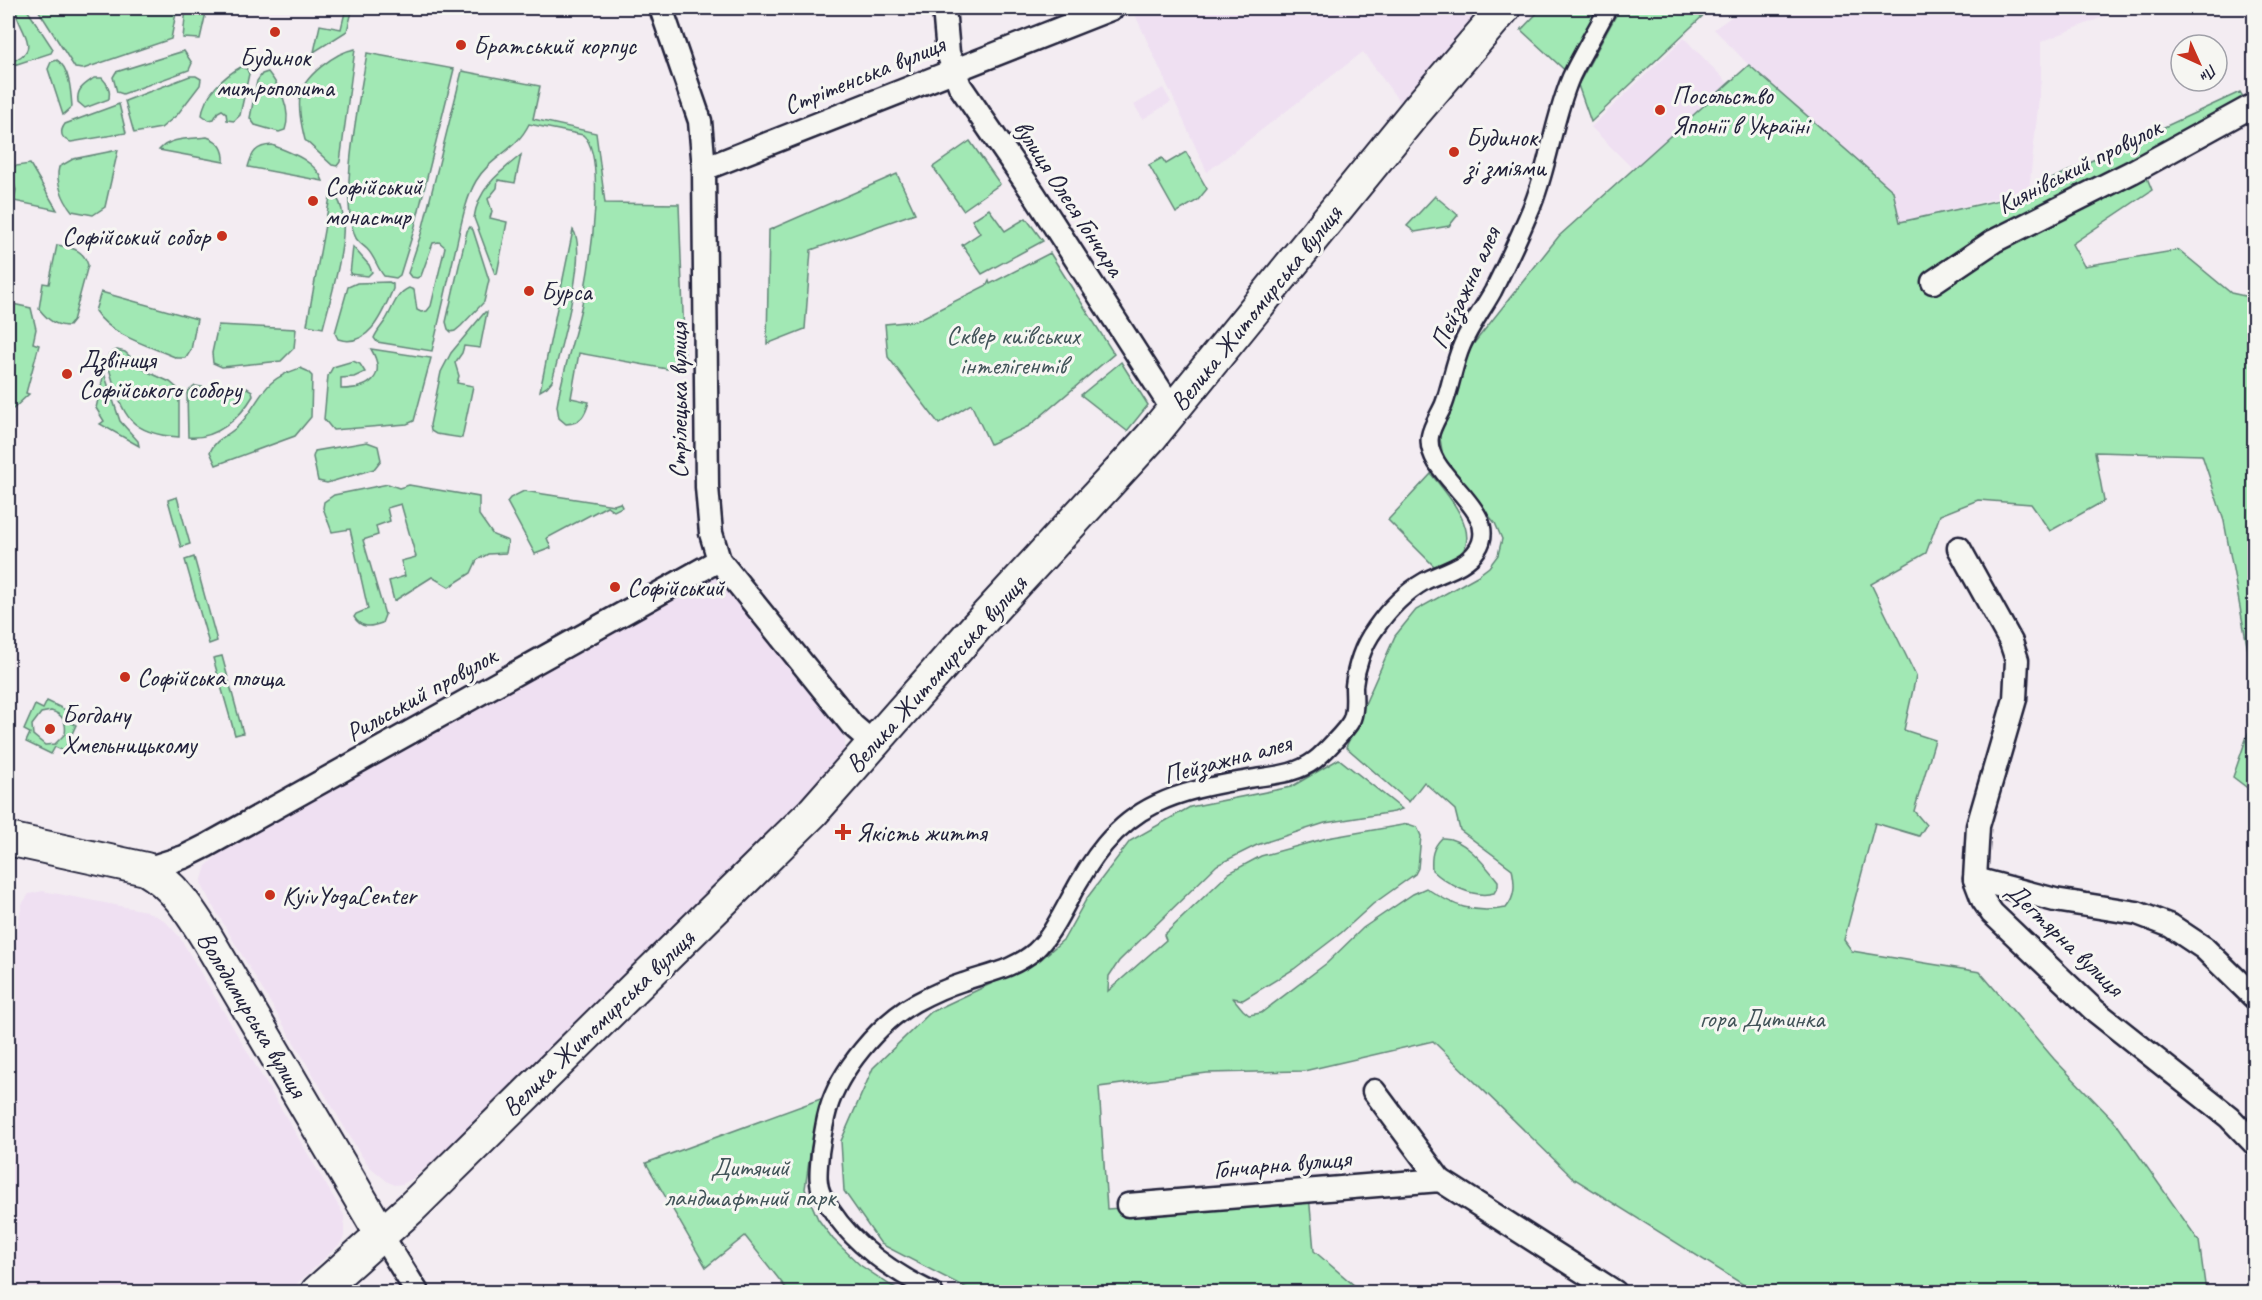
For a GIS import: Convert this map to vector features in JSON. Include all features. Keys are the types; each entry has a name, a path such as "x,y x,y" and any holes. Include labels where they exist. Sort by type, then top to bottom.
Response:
{"main road":[{"name":"Велика Житомирська вулиця","path":"317,1293 410,1209 813,812 1000,600 1124,468 1416,111 1504,8"},
{"name":"Володимирська вулиця","path":"8,839 146,869 160,877 177,894 197,922 381,1234"}],"street":[{"name":"Стрілецька вулиця","path":"661,8 700,121 704,169 707,486 711,533 719,560 852,725 873,743"},
{"name":"вулиця Олеся Гончара","path":"944,8 948,53 960,86 1034,194 1173,410"},
{"name":"Стрітенська вулиця","path":"704,169 1113,8"},
{"name":"Пейзажна алея","path":"934,1293 896,1272 860,1244 834,1214 822,1194 819,1170 823,1130 828,1108 837,1088 874,1037 893,1018 914,1004 958,983 1015,966 1036,950 1053,929 1102,846 1123,825 1152,805 1188,791 1291,773 1318,758 1351,721 1354,709 1354,683 1359,661 1370,636 1387,611 1421,584 1467,562 1477,552 1481,543 1480,521 1473,507 1449,479 1432,454 1429,437 1445,401 1461,346 1493,290 1534,202 1570,80 1608,8"},
{"name":"Киянівський провулок","path":"1933,282 1995,242 2132,172 2254,105"},
{"name":"Дегтярна вулиця","path":"1959,548 2011,642 2017,660 2015,699 1978,826 1975,879 1983,900 1992,913 2094,1010 2229,1117 2254,1143"},
{"name":"Рильський провулок","path":"146,869 184,857 206,846 719,560"},
{"path":"1975,879 2055,900 2137,913 2171,926 2204,948 2254,998"},
{"path":"1374,1091 1440,1180 1615,1293"},
{"name":"Гончарна вулиця","path":"1128,1205 1440,1180"},
{"name":"Володимирська вулиця","path":"381,1234 417,1293"}],"shaded area":[{"path":"1132,8 1474,8 1480,20 1407,112 1363,52 1207,172"},
{"path":"1744,8 2125,8 2041,42 2041,80 2029,190 1900,222 1714,29"},
{"path":"1684,38 1733,88 1639,175 1591,127"},
{"path":"1163,88 1171,102 1143,119 1134,105"},
{"path":"718,573 725,576 843,732 845,749 768,837 461,1138 412,1179 395,1185 388,1182 370,1167 361,1155 211,903 201,883 206,866 219,854"},
{"path":"43,891 146,911 164,920 179,936 344,1215 344,1236 340,1244 288,1292 8,1292 8,972 22,904 29,894"}],"green space":[{"path":"19,8 26,8 53,49 51,53 8,67 8,63 24,54 28,44 16,14"},
{"path":"37,8 177,8 171,39 83,69 75,68"},
{"path":"186,8 207,8 200,39 183,38"},
{"path":"346,8 353,8 347,31 314,52 320,25 341,29"},
{"path":"1542,8 1606,8 1570,75 1521,30"},
{"path":"1620,8 1711,8 1591,122 1578,85"},
{"path":"355,49 340,162 337,166 332,165 305,140 300,113 300,97 307,81 321,67 339,55"},
{"path":"184,51 192,63 189,70 123,94 117,92 113,77 116,72"},
{"path":"367,53 454,69 414,230 400,275 396,278 384,276 370,252 356,238 350,218 349,172"},
{"path":"57,60 65,69 71,95 72,107 63,115 48,69 51,62"},
{"name":"гора Дитинка","path":"1749,65 1893,191 1900,222 2013,197 2240,92 2246,102 2139,158 2152,190 2072,244 2084,266 2179,250 2231,293 2254,298 2254,683 2224,521 2202,455 2095,452 2104,501 2050,531 2031,504 1978,500 1940,515 1926,553 1871,584 1916,676 1904,730 1935,740 1914,811 1926,825 1919,836 1875,823 1844,940 1852,951 1980,972 2054,1059 2116,1123 2199,1241 2206,1292 1755,1292 1573,1178 1433,1041 1304,1071 1207,1073 1099,1087 1107,1209 1309,1195 1314,1251 1362,1292 974,1292 881,1244 844,1191 841,1141 873,1068 931,1012 1039,961 1064,939 1087,898 1130,841 1190,807 1291,787 1339,759 1402,809 1325,823 1257,845 1217,865 1119,961 1109,976 1108,991 1166,940 1164,935 1229,873 1261,856 1327,838 1408,824 1417,827 1421,836 1418,868 1415,874 1373,904 1341,933 1294,969 1243,1000 1233,998 1249,1015 1261,1013 1327,963 1363,928 1413,894 1426,888 1445,900 1464,907 1483,910 1506,908 1512,899 1514,890 1512,869 1460,830 1455,810 1424,782 1409,802 1346,747 1395,636 1416,610 1477,576 1489,567 1498,555 1502,539 1495,523 1444,463 1439,432 1471,347 1559,236"},
{"path":"241,67 247,69 249,74 240,115 234,121 227,120 226,113 222,110 214,119 209,120 202,115 211,93 228,75"},
{"path":"462,71 540,86 533,119 596,133 605,203 679,204 685,366 667,369 579,353 571,398 589,402 584,415 579,420 566,424 559,418 557,406 581,308 590,259 595,210 594,164 590,146 583,135 529,124 517,141 488,166 472,188 464,213 432,351 377,342 375,336 397,298 404,291 409,288 414,290 417,310 427,311 431,306 445,247 439,242 433,243 421,276 411,277 408,273 422,231"},
{"path":"268,72 277,85 286,107 285,130 279,132 255,125 250,118 257,81 262,74"},
{"path":"190,76 201,79 200,85 177,115 161,128 134,133 125,101"},
{"path":"94,78 102,78 106,83 109,99 85,108 78,102 78,94"},
{"path":"119,104 126,133 71,142 63,137 62,130 65,124"},
{"path":"207,137 220,146 224,162 159,150 175,141"},
{"path":"970,141 1000,184 963,210 933,167"},
{"path":"272,145 309,163 320,174 323,181 248,167 256,151"},
{"path":"118,150 105,207 93,215 72,211 61,190 58,178 59,167 73,159"},
{"path":"1186,152 1207,189 1198,200 1176,213 1149,165 1162,158 1166,164"},
{"path":"521,155 515,183 498,180 497,188 488,199 492,211 490,218 507,222 497,274 495,274 474,218 476,207 491,182"},
{"path":"30,164 57,210 14,201 16,190 9,167"},
{"path":"897,174 915,213 811,250 805,329 767,344 769,230"},
{"path":"1435,196 1458,215 1449,226 1415,232 1407,226"},
{"path":"330,197 337,198 342,210 343,225 339,262 323,328 307,325"},
{"path":"989,209 1005,231 1026,218 1043,241 982,274 962,245 980,233 972,220"},
{"path":"470,227 473,230 489,280 484,302 461,326 451,332 446,322 467,231"},
{"path":"573,230 577,241 577,258 571,303 552,381 540,391"},
{"path":"57,245 80,252 88,265 73,321 69,326 52,322 39,309 43,283 49,284"},
{"path":"353,247 369,265 372,272 368,276 350,274"},
{"name":"Сквер київських інтелігентів","path":"1050,253 1114,354 1029,426 990,444 971,404 939,424 888,357 885,324 916,321 987,285 989,281 990,284"},
{"path":"389,282 393,284 393,289 385,308 366,334 349,341 338,339 335,333 348,287 357,283"},
{"path":"101,292 197,319 191,350 186,358 177,358 143,344 111,327 95,311"},
{"path":"8,303 31,308 36,329 33,343 39,345 26,393 29,394 13,409 8,408"},
{"path":"487,312 480,348 464,346 455,363 459,376 457,383 473,386 462,438 436,434 431,431 430,425 441,372 451,353"},
{"path":"218,325 296,329 294,348 281,361 222,367 213,363 212,353"},
{"path":"371,349 431,358 414,421 407,424 333,430 324,419 328,376 333,367 353,361 360,364 365,372 354,377 341,378 341,389 367,384 376,374 377,367"},
{"path":"117,350 125,352 146,371 170,382 177,388 179,437 146,431 128,416 122,406 107,362 109,354"},
{"path":"1121,362 1148,405 1127,431 1081,395"},
{"path":"300,368 312,376 311,417 295,436 216,465 210,452 215,444 242,422 271,383"},
{"path":"104,373 120,421 138,441 139,446 100,424 104,421 96,408"},
{"path":"195,386 222,390 247,388 252,391 253,396 226,426 208,435 188,437 187,392"},
{"path":"367,442 378,446 381,460 374,469 327,483 318,481 313,457 315,451"},
{"path":"1431,474 1458,511 1467,534 1466,544 1461,553 1436,568 1388,520"},
{"path":"388,484 399,488 409,485 479,497 479,515 493,535 508,541 506,553 488,554 477,560 471,573 449,587 432,577 394,601 389,581 405,576 401,561 416,557 401,504 387,508 390,521 376,526 378,535 363,540 385,615 382,623 366,626 360,624 354,617 368,609 350,529 332,532 323,508 324,502 334,495"},
{"path":"524,491 614,505 620,503 622,507 614,511 607,506 547,538 551,548 535,554 507,502"},
{"path":"177,497 190,544 181,547 168,500"},
{"path":"194,557 217,641 209,644 185,560"},
{"path":"222,656 243,733 235,735 213,658"},
{"path":"47,701 72,713 68,721 76,725 64,751 55,747 51,754 26,742 30,733 24,730 35,705 43,709","holes":["55,712 64,722 65,734 55,744 45,745 33,735 32,725 41,713"]},
{"path":"2254,716 2254,793 2233,777"},
{"path":"1442,838 1458,842 1480,860 1498,881 1494,893 1469,892 1445,880 1432,870 1433,853"},
{"name":"Дитячий ландшафтний парк","path":"826,1097 811,1148 805,1189 818,1219 833,1239 860,1265 905,1292 789,1292 745,1236 706,1267 646,1163"}],"place":[{"name":"Будинок митрополита","path":"275,32"},
{"name":"Братський корпус","path":"461,45"},
{"name":"Посольство Японії в Україні","path":"1660,110"},
{"name":"Будинок зі зміями","path":"1454,152"},
{"name":"Софійський монастир","path":"313,201"},
{"name":"Софійський собор","path":"222,236"},
{"name":"Бурса","path":"529,291"},
{"name":"Дзвіниця Софійського собору","path":"67,374"},
{"name":"Софійський","path":"615,587"},
{"name":"Софійська площа","path":"125,677"},
{"name":"Богдану Хмельницькому","path":"50,729"},
{"name":"Якість життя","path":"843,832"},
{"name":"KyivYogaCenter","path":"270,895"}]}
